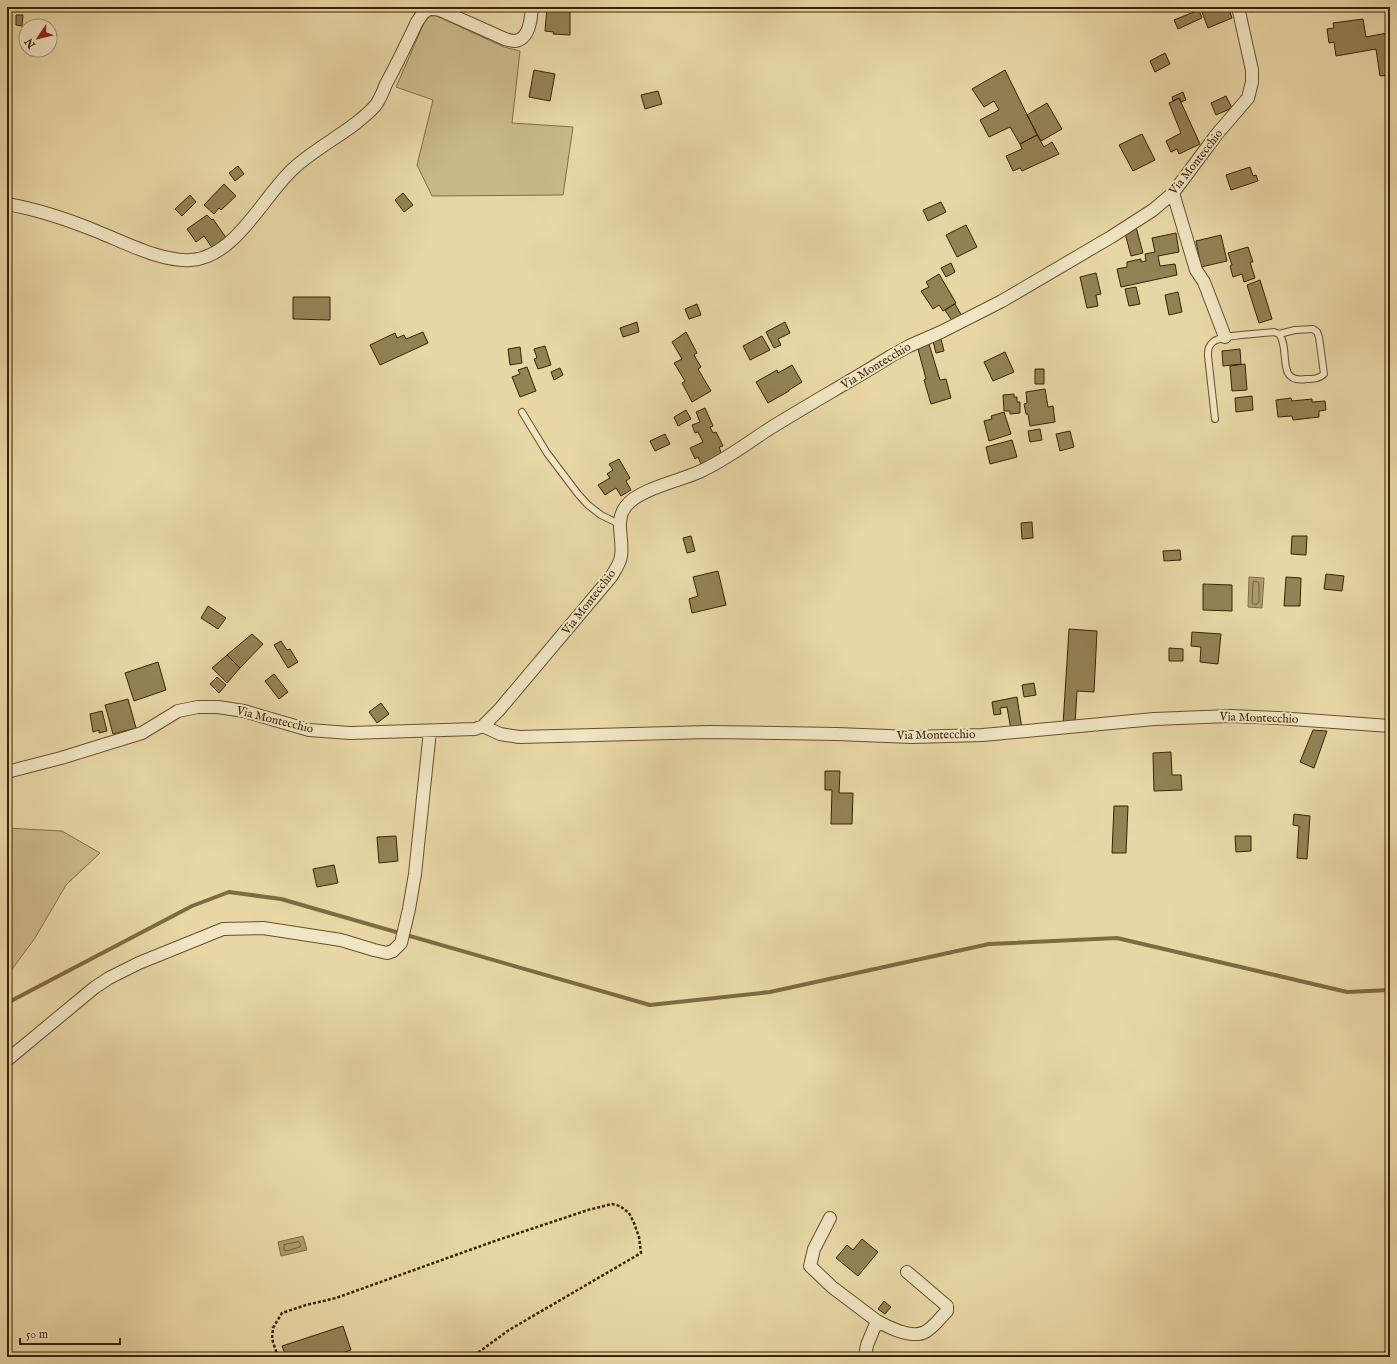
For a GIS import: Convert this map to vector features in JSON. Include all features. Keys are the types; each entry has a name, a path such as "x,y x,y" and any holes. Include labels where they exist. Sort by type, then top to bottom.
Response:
{"street":[{"path":"7,204 26,207 87,227 161,257 190,260 209,256 224,247 244,227 276,186 294,168 354,124 376,105 417,22 423,13 430,8 440,10 505,39 516,41 524,37 529,27 532,7"},
{"name":"Via Montecchio","path":"7,772 61,758 142,733 178,711 198,707 218,707 244,710 309,730 350,733 475,729 483,726 542,661 611,577 620,562 620,515 630,501 641,494 700,472 721,461 770,429 908,346 941,332 1002,301 1105,241 1153,210 1173,193 1217,134 1248,98 1252,82 1252,70 1238,7"},
{"path":"1173,193 1196,270 1204,282 1225,337"},
{"name":"Via Montecchio","path":"483,726 500,734 525,737 709,732 912,736 983,735 1154,719 1230,716 1390,726"},
{"path":"7,1060 94,988 109,978 139,963 223,929 263,928 341,940 387,953 393,952 401,943 409,909 417,859 430,731"},
{"path":"830,1218 814,1249 810,1266 832,1287 877,1321 891,1328 909,1334 923,1334 936,1324 947,1310 947,1306 907,1272"},
{"path":"865,1357 867,1345 877,1321"}],"lane":[{"path":"1215,419 1208,356 1209,347 1214,340 1225,337 1274,332 1279,334 1295,330 1313,329 1317,332 1324,374 1320,378 1295,380 1286,367 1282,338 1279,334"},
{"path":"522,412 547,453 578,494 588,505 601,515 620,524"}],"path":[{"path":"278,1357 272,1339 273,1328 282,1313 306,1305 336,1298 492,1242 588,1210 612,1204 620,1206 628,1213 639,1237 641,1252 509,1330 472,1357"}],"shaded area":[{"path":"430,16 437,16 504,47 520,51 512,123 573,127 563,195 432,196 417,165 433,100 396,87 424,23"},
{"path":"7,828 62,831 100,853 66,885 35,938 7,976"}],"water":[{"path":"1249,577 1264,578 1262,608 1248,607"},
{"path":"303,1236 307,1250 281,1256 278,1242"}],"building":[{"path":"547,7 570,7 570,35 553,34 554,32 545,31"},
{"path":"1213,7 1228,7 1232,18 1208,28 1202,12"},
{"path":"1250,7 1272,7 1251,12"},
{"path":"1199,10 1202,18 1178,29 1174,20"},
{"path":"16,15 23,15 23,18 18,18 18,25 16,25"},
{"path":"1363,19 1366,37 1387,33 1390,54 1390,75 1380,76 1376,49 1336,56 1334,42 1329,43 1327,29 1334,28 1333,23"},
{"path":"1165,53 1170,64 1155,72 1150,61"},
{"path":"534,70 555,74 550,101 529,97"},
{"path":"1005,70 1037,135 1020,144 1010,127 989,137 980,120 999,110 994,101 984,107 972,89"},
{"path":"658,91 662,104 645,109 641,95"},
{"path":"1183,92 1186,100 1181,102 1179,98 1173,101 1172,97"},
{"path":"1226,96 1232,108 1216,115 1211,103"},
{"path":"1179,98 1200,144 1179,154 1177,149 1171,152 1166,141 1181,133 1169,103"},
{"path":"1047,103 1062,129 1041,141 1027,115"},
{"path":"1142,134 1155,160 1133,171 1119,145"},
{"path":"1037,135 1044,147 1052,142 1059,154 1022,171 1020,168 1013,171 1006,156 1022,149 1020,144"},
{"path":"238,166 244,174 235,181 229,173"},
{"path":"1250,167 1253,176 1256,175 1258,181 1231,190 1226,175"},
{"path":"224,184 236,196 221,210 219,208 214,214 204,205"},
{"path":"403,193 413,205 404,212 395,200"},
{"path":"190,195 196,202 182,216 175,209"},
{"path":"941,202 946,212 928,221 923,210"},
{"path":"207,215 212,220 213,219 227,239 213,249 204,236 196,242 187,229"},
{"path":"966,225 977,247 957,257 946,235"},
{"path":"1136,227 1143,253 1131,256 1125,233"},
{"path":"1176,233 1179,252 1158,256 1160,266 1175,264 1177,275 1121,287 1117,269 1127,267 1127,262 1141,259 1141,262 1146,261 1145,254 1155,252 1152,238"},
{"path":"1221,235 1227,261 1201,267 1196,241"},
{"path":"1248,247 1253,262 1250,262 1255,278 1244,282 1242,274 1233,277 1230,266 1232,265 1228,253"},
{"path":"951,263 955,272 946,277 941,268"},
{"path":"1096,273 1101,294 1096,295 1098,306 1087,308 1080,277"},
{"path":"939,274 956,303 943,311 939,305 933,309 921,291 929,287 926,282"},
{"path":"1260,280 1272,319 1259,323 1247,285"},
{"path":"1136,287 1140,304 1129,306 1125,289"},
{"path":"1178,292 1182,312 1169,315 1165,295"},
{"path":"293,297 330,297 330,320 293,319"},
{"path":"697,304 701,315 689,319 685,309"},
{"path":"955,304 963,318 954,324 945,310"},
{"path":"637,322 639,332 623,337 620,328"},
{"path":"785,322 790,333 778,339 781,345 774,348 766,332"},
{"path":"423,332 428,343 380,365 370,345 395,333 397,338 404,335 406,339"},
{"path":"686,332 697,353 694,355 701,367 698,369 711,391 692,402 682,383 685,381 674,363 682,359 672,342"},
{"path":"762,336 770,350 750,360 743,346"},
{"path":"941,339 944,351 936,353 933,341"},
{"path":"929,344 940,380 946,379 951,398 931,404 924,380 926,379 918,349"},
{"path":"545,346 551,365 538,369 534,359 537,358 534,349"},
{"path":"520,347 522,363 510,365 508,349"},
{"path":"1240,349 1241,364 1223,366 1222,351"},
{"path":"1005,352 1014,372 993,381 984,362"},
{"path":"1245,364 1247,390 1232,391 1230,366"},
{"path":"792,365 802,382 768,403 756,382 777,370 778,373"},
{"path":"527,367 536,391 520,397 512,377 520,374 518,370"},
{"path":"560,368 563,375 554,380 551,372"},
{"path":"1035,369 1044,369 1044,384 1035,384"},
{"path":"1045,389 1048,407 1053,406 1055,422 1030,426 1028,414 1026,414 1024,404 1027,403 1026,392"},
{"path":"1014,394 1014,397 1017,397 1017,402 1020,402 1020,413 1010,414 1010,411 1004,411 1003,395"},
{"path":"1252,396 1253,410 1236,412 1235,398"},
{"path":"1291,398 1292,401 1312,399 1312,402 1325,401 1326,410 1319,411 1319,417 1293,420 1292,416 1278,417 1276,400"},
{"path":"705,408 713,426 710,427 713,433 716,432 723,446 719,447 722,455 701,464 698,457 695,459 690,448 703,442 698,432 695,433 692,425 700,422 696,412"},
{"path":"686,410 691,419 678,426 674,417"},
{"path":"1004,412 1011,434 989,441 984,421 992,419 991,416"},
{"path":"1040,429 1042,440 1030,442 1028,431"},
{"path":"1070,431 1074,447 1060,451 1056,434"},
{"path":"665,434 670,444 655,451 650,441"},
{"path":"1012,440 1017,457 990,464 986,447"},
{"path":"619,459 630,478 626,481 631,490 621,496 616,488 605,495 598,485 610,478 607,474 613,470 609,464"},
{"path":"1032,522 1033,538 1022,539 1021,523"},
{"path":"691,536 695,551 687,553 683,538"},
{"path":"1292,536 1307,536 1306,555 1291,554"},
{"path":"1180,550 1181,560 1164,561 1163,551"},
{"path":"718,571 726,605 692,613 689,599 698,596 693,577"},
{"path":"1326,574 1344,576 1342,591 1324,589"},
{"path":"1286,577 1301,578 1300,606 1284,606"},
{"path":"1203,584 1232,585 1232,611 1203,610"},
{"path":"208,606 226,618 218,629 201,618"},
{"path":"1069,629 1097,631 1094,692 1077,691 1075,724 1063,725"},
{"path":"1192,632 1221,634 1218,664 1200,662 1201,647 1191,646"},
{"path":"252,634 263,644 240,668 227,655"},
{"path":"281,641 287,650 290,649 298,662 288,668 274,645"},
{"path":"1169,648 1183,649 1183,661 1169,661"},
{"path":"227,655 240,668 227,683 212,668"},
{"path":"158,662 166,690 134,701 125,673"},
{"path":"274,674 288,692 279,699 265,681"},
{"path":"217,677 226,685 219,693 210,684"},
{"path":"1034,683 1036,695 1024,697 1022,685"},
{"path":"1017,697 1022,729 1011,730 1007,707 1000,708 1001,714 994,715 992,702"},
{"path":"128,699 136,728 113,734 105,705"},
{"path":"381,703 389,714 377,723 369,712"},
{"path":"102,711 107,731 99,733 99,730 93,732 90,714"},
{"path":"1313,730 1327,731 1314,768 1300,762"},
{"path":"1171,752 1172,775 1181,775 1182,790 1154,791 1153,753"},
{"path":"825,771 840,771 839,793 853,793 852,824 831,824 832,790 825,790"},
{"path":"1114,806 1128,806 1126,853 1112,853"},
{"path":"1294,814 1310,816 1307,859 1297,858 1299,826 1293,825"},
{"path":"396,836 398,861 379,863 377,837"},
{"path":"1235,836 1251,836 1251,851 1236,852"},
{"path":"334,865 338,883 317,887 313,869"},
{"path":"862,1239 878,1252 858,1276 836,1258 847,1245 853,1250"},
{"path":"884,1301 891,1307 885,1314 878,1309"},
{"path":"343,1326 351,1350 332,1357 286,1357 282,1346"}],"waterway":[{"path":"7,1003 192,906 229,892 281,899 650,1005 770,992 989,944 1117,938 1347,992 1390,990"}]}
